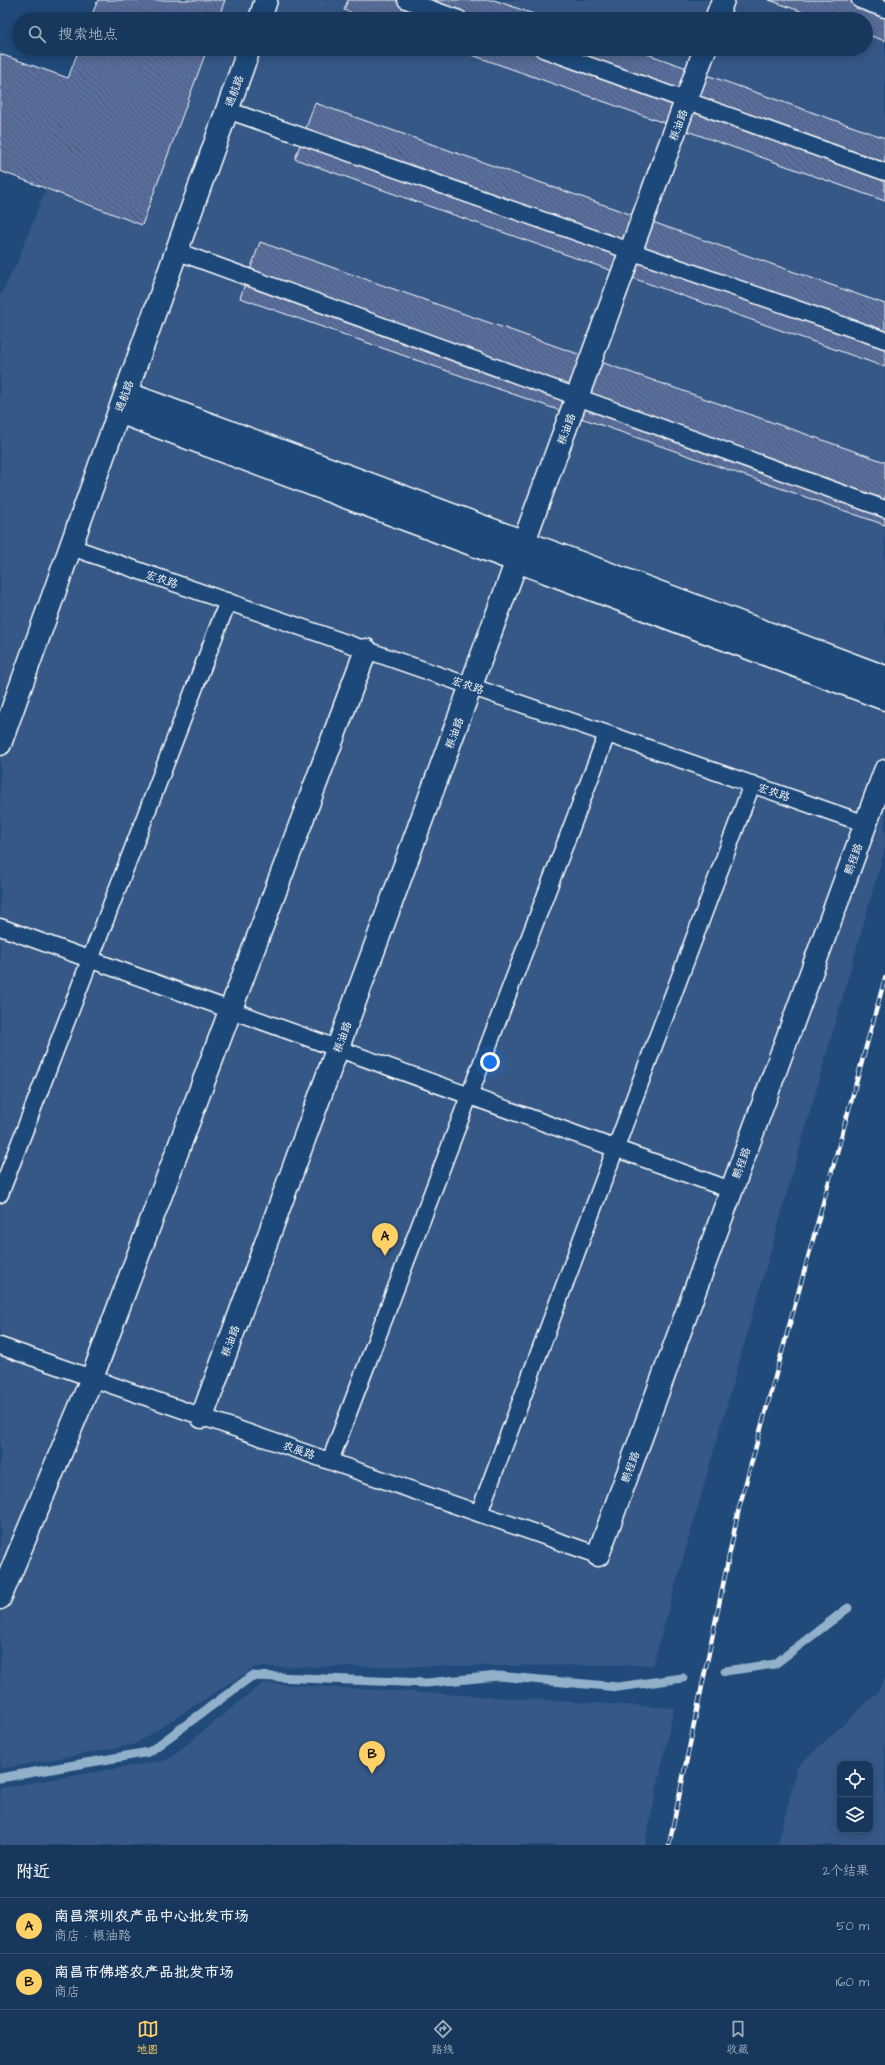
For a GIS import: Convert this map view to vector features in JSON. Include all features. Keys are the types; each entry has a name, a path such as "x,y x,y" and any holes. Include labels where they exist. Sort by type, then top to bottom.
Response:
{"street":[{"path":"262,12 266,0"},
{"path":"719,12 723,0"},
{"name":"通航路","path":"0,744 246,56"},
{"name":"粮油路","path":"202,1417 703,56"},
{"path":"122,402 521,552 885,699"},
{"path":"521,552 885,677"},
{"path":"0,1598 92,1378 366,650"},
{"name":"鹏程路","path":"598,1555 885,771"}],"lane":[{"path":"406,0 439,12"},
{"path":"860,0 885,9"},
{"path":"562,56 885,172"},
{"path":"227,110 885,340"},
{"path":"176,252 885,510"},
{"name":"宏农路","path":"71,547 866,824"},
{"path":"0,1194 228,601"},
{"path":"330,1461 607,734"},
{"path":"479,1513 752,784"},
{"path":"0,927 731,1190"},
{"name":"农展路","path":"0,1346 598,1555"}],"shaded area":[{"path":"119,0 885,0 885,848 653,1665 255,1667 133,1745 0,1769 0,296 16,265 97,56 873,56 873,12 115,12"},
{"path":"885,1678 885,1845 778,1845 797,1767 876,1694"},
{"path":"263,1683 674,1708 645,1845 0,1845 0,1788 167,1760"}],"building":[{"path":"98,0 225,0 221,12 93,12"},
{"path":"348,0 494,0 528,12 350,12 344,10"},
{"path":"769,0 885,0 885,41 873,37 873,12 803,12"},
{"path":"0,54 68,78 76,56 204,56 142,225 0,171"},
{"path":"475,56 653,56 885,138 885,201"},
{"path":"315,103 885,304 885,367 295,159"},
{"path":"260,242 885,462 885,525 240,298"}],"waterway":[{"path":"725,1671 775,1664 848,1608"},
{"path":"0,1778 149,1752 252,1676 426,1683 498,1676 618,1687 683,1678"}],"railway":[{"path":"669,1845 739,1508 885,978"}],"place":[{"name":"南昌深圳农产品中心批发市场","path":"385,1256"},
{"name":"南昌市佛塔农产品批发市场","path":"372,1774"}]}
